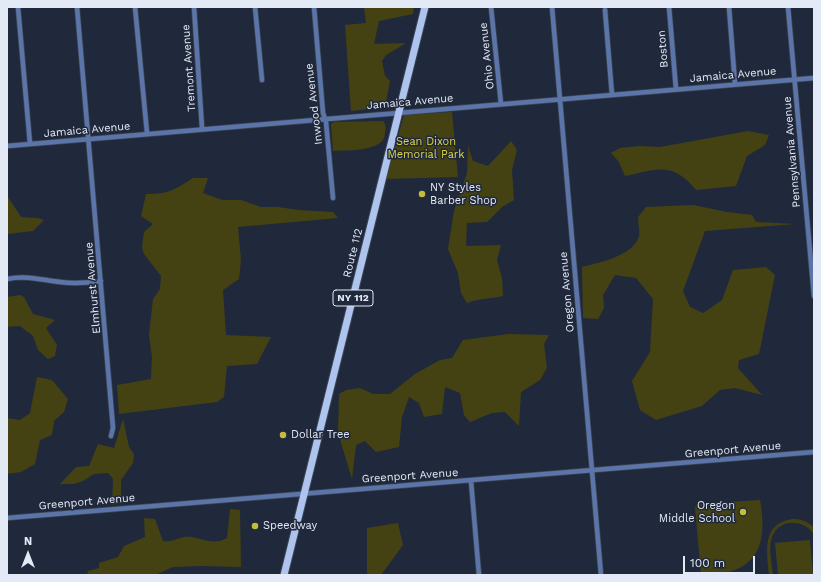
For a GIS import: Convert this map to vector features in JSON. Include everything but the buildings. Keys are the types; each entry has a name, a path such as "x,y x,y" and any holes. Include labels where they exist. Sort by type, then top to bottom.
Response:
{"main road":[{"name":"Route 112","path":"284,575 425,7"}],"street":[{"path":"18,7 30,144"},
{"name":"Elmhurst Avenue","path":"77,7 113,428 111,436"},
{"path":"135,7 147,133"},
{"name":"Tremont Avenue","path":"194,7 202,128"},
{"path":"255,7 262,80"},
{"name":"Inwood Avenue","path":"314,7 323,113 325,118 334,198"},
{"name":"Ohio Avenue","path":"491,7 501,104"},
{"name":"Oregon Avenue","path":"552,7 601,575"},
{"name":"Boston","path":"669,7 676,89"},
{"path":"729,7 735,84"},
{"name":"Pennsylvania Avenue","path":"788,7 814,296"},
{"path":"605,10 612,95"},
{"name":"Jamaica Avenue","path":"7,146 202,128 814,78"},
{"path":"7,279 38,278 59,282 84,284 101,281"},
{"name":"Greenport Avenue","path":"7,518 814,452"},
{"path":"471,481 479,575"}],"green space":[{"path":"364,7 414,7 413,14 379,21 374,44 406,43 386,55 382,61 385,76 390,81 385,107 351,111 345,25 366,23"},
{"name":"Sean Dixon Memorial Park","path":"452,112 458,177 386,179 404,115"},
{"path":"383,121 386,126 385,133 379,144 364,149 333,151 331,124 334,122"},
{"path":"748,131 769,135 765,145 747,156 736,186 696,190 680,175 672,171 664,170 646,171 625,176 619,162 611,153 620,148 640,146 660,147"},
{"path":"511,141 517,150 512,170 514,200 502,207 487,222 467,223 466,246 501,245 497,260 502,278 503,296 476,300 467,303 461,293 458,273 448,249 454,211 467,173 468,146 473,161 488,166"},
{"path":"193,178 208,178 203,193 222,200 241,200 261,207 333,212 338,218 238,227 241,260 239,279 223,290 226,335 271,337 257,364 227,366 224,397 217,402 119,414 117,385 151,379 152,357 149,335 153,299 160,289 161,276 144,254 142,247 144,232 153,224 141,216 146,194 160,193 171,190"},
{"path":"7,197 21,217 38,218 44,220 33,231 7,234"},
{"path":"693,205 727,212 752,215 756,222 796,224 705,231 683,291 690,307 703,313 722,300 733,270 766,267 775,275 759,354 739,360 738,368 762,395 735,388 720,390 702,406 656,420 640,410 632,381 650,352 653,299 636,278 615,275 603,295 604,308 598,319 583,318 582,267 615,258 630,249 636,243 639,236 638,217 646,207"},
{"path":"20,295 24,297 33,314 55,320 46,328 57,345 55,356 48,359 38,350 33,336 20,326 7,327 7,297"},
{"path":"508,334 549,335 544,344 547,368 540,380 521,392 519,426 505,412 492,413 470,422 464,415 460,393 445,387 442,414 424,417 419,403 409,397 402,417 399,447 376,452 365,441 356,445 352,479 338,433 339,394 346,390 360,388 373,394 390,394 415,374 440,360 452,358 463,340"},
{"path":"37,377 52,380 68,399 64,412 54,421 52,435 40,440 35,464 21,472 7,474 7,418 20,420 30,413"},
{"path":"123,419 129,447 134,454 133,463 121,480 121,503 112,505 113,479 108,473 94,474 83,481 74,484 60,484 76,467 89,466 98,444 114,448"},
{"path":"760,500 762,533 759,546 754,556 745,564 734,570 719,574 701,575 695,507 698,504"},
{"path":"230,509 240,510 241,567 173,567 155,575 87,575 88,571 99,568 99,563 118,557 124,546 145,537 144,518 155,519 163,541 189,537 216,541 227,538"},
{"path":"792,519 807,522 814,528 814,535 805,526 799,524 792,523 780,526 775,531 771,541 770,551 773,575 769,575 767,557 768,540 775,527 782,522"},
{"path":"398,523 403,545 381,575 367,575 367,528"},
{"path":"810,540 813,575 778,575 775,543"}],"place":[{"name":"NY Styles Barber Shop","path":"422,194"},
{"name":"Dollar Tree","path":"283,435"},
{"name":"Oregon Middle School","path":"743,512"},
{"name":"Speedway","path":"255,526"}]}
